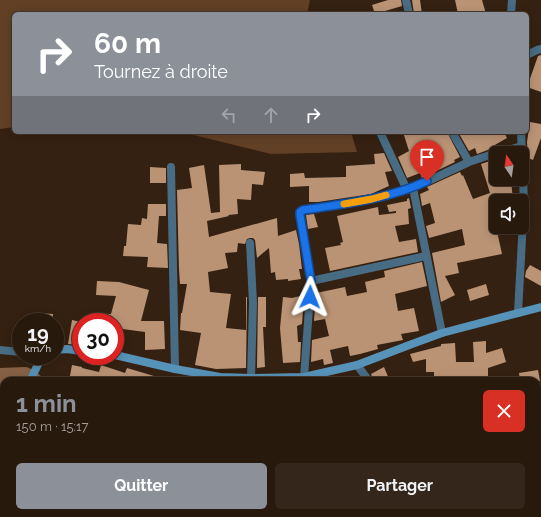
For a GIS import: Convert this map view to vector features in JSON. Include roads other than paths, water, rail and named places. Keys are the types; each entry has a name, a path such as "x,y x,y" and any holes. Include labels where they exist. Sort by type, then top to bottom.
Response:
{"street":[{"path":"406,0 409,12"},
{"path":"511,12 512,0"},
{"path":"529,53 541,49"},
{"path":"381,134 410,189 442,334"},
{"path":"453,134 469,162"},
{"path":"521,134 522,146"},
{"path":"489,155 469,162 410,189 372,199 303,210 300,212 311,281 304,377 358,365 442,334 541,307"},
{"path":"171,167 175,369"},
{"path":"518,313 524,202 523,186"},
{"path":"250,243 253,302 251,377"},
{"path":"311,281 426,256"},
{"path":"0,350 12,351"},
{"path":"124,357 175,369 220,377"},
{"path":"32,377 38,365"},
{"path":"358,365 366,377"}],"waterway":[{"path":"0,377 27,377"}]}
